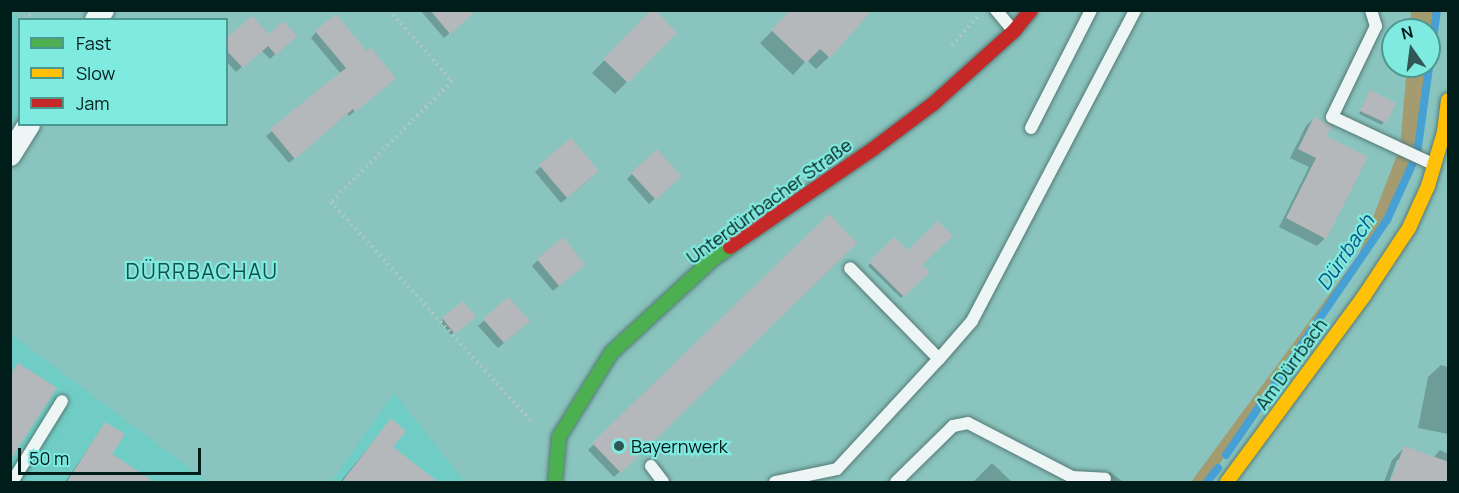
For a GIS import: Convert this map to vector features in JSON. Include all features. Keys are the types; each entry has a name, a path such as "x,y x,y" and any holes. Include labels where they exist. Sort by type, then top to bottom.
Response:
{"street":[{"name":"Unterdürrbacher Straße","path":"555,483 559,437 611,353 713,259 933,105 1014,31 1031,10"},
{"name":"Am Dürrbach","path":"1227,483 1364,296 1409,228 1428,186 1444,132 1449,100"},
{"path":"10,155 28,126"}],"lane":[{"path":"996,10 1014,31"},
{"path":"1030,128 1092,10"},
{"path":"775,483 837,469 972,321 1135,10"},
{"path":"1371,10 1376,26 1332,117 1400,147 1434,165"},
{"path":"850,268 939,358"},
{"path":"12,483 62,401"},
{"path":"896,483 953,426 968,423 1072,477 1105,479"},
{"path":"651,466 663,483"}],"path":[{"path":"389,10 452,81 331,202 533,423"}],"shaded area":[{"path":"10,11 18,18 18,114 11,126"},
{"path":"1411,11 1437,11 1436,18 1411,18"},
{"path":"1406,78 1428,78 1417,154 1387,220 1207,482 1191,482 1359,254 1400,147"},
{"path":"11,334 208,482 11,482"},
{"path":"394,393 465,482 331,482"}],"building":[{"path":"430,10 477,10 450,34"},
{"path":"651,10 655,10 677,33 628,83 603,59"},
{"path":"791,10 872,10 830,58 820,49 806,63 771,30"},
{"path":"336,14 366,51 371,48 396,78 355,112 353,109 295,159 270,129 346,68 315,31"},
{"path":"252,16 269,34 283,21 297,36 276,55 268,46 243,68 228,52 228,36"},
{"path":"1370,90 1396,103 1386,123 1360,111"},
{"path":"1314,117 1332,126 1327,136 1368,157 1326,239 1286,218 1316,158 1298,149"},
{"path":"571,138 599,171 567,198 539,165"},
{"path":"657,149 681,176 656,200 631,173"},
{"path":"829,214 857,243 621,473 592,443"},
{"path":"938,221 953,236 922,265 930,272 904,297 869,262 894,237 908,250"},
{"path":"563,237 585,265 559,286 537,259"},
{"path":"508,297 530,321 504,343 483,319"},
{"path":"463,301 476,317 455,334 442,318"},
{"path":"18,363 57,388 10,460 10,375"},
{"path":"391,418 406,431 393,447 440,483 341,483"},
{"path":"105,422 125,434 112,454 156,483 66,483"},
{"path":"1404,446 1449,462 1449,483 1390,483"}],"waterway":[{"name":"Dürrbach","path":"1226,455 1387,220 1417,154 1437,10"},
{"name":"Dürrbach","path":"1207,482 1218,468"}],"traffic: fast":[{"path":"555,482 559,437 611,353 713,259 730,247"}],"traffic: slow":[{"path":"1227,482 1364,296 1409,228 1428,186 1444,132 1448,100"}],"traffic: jam":[{"path":"730,247 873,149 933,104 1014,31 1031,10"}],"place":[{"name":"Bayernwerk","path":"619,446"}],"district":[{"name":"DÜRRBACHAU","path":"202,271"}]}
